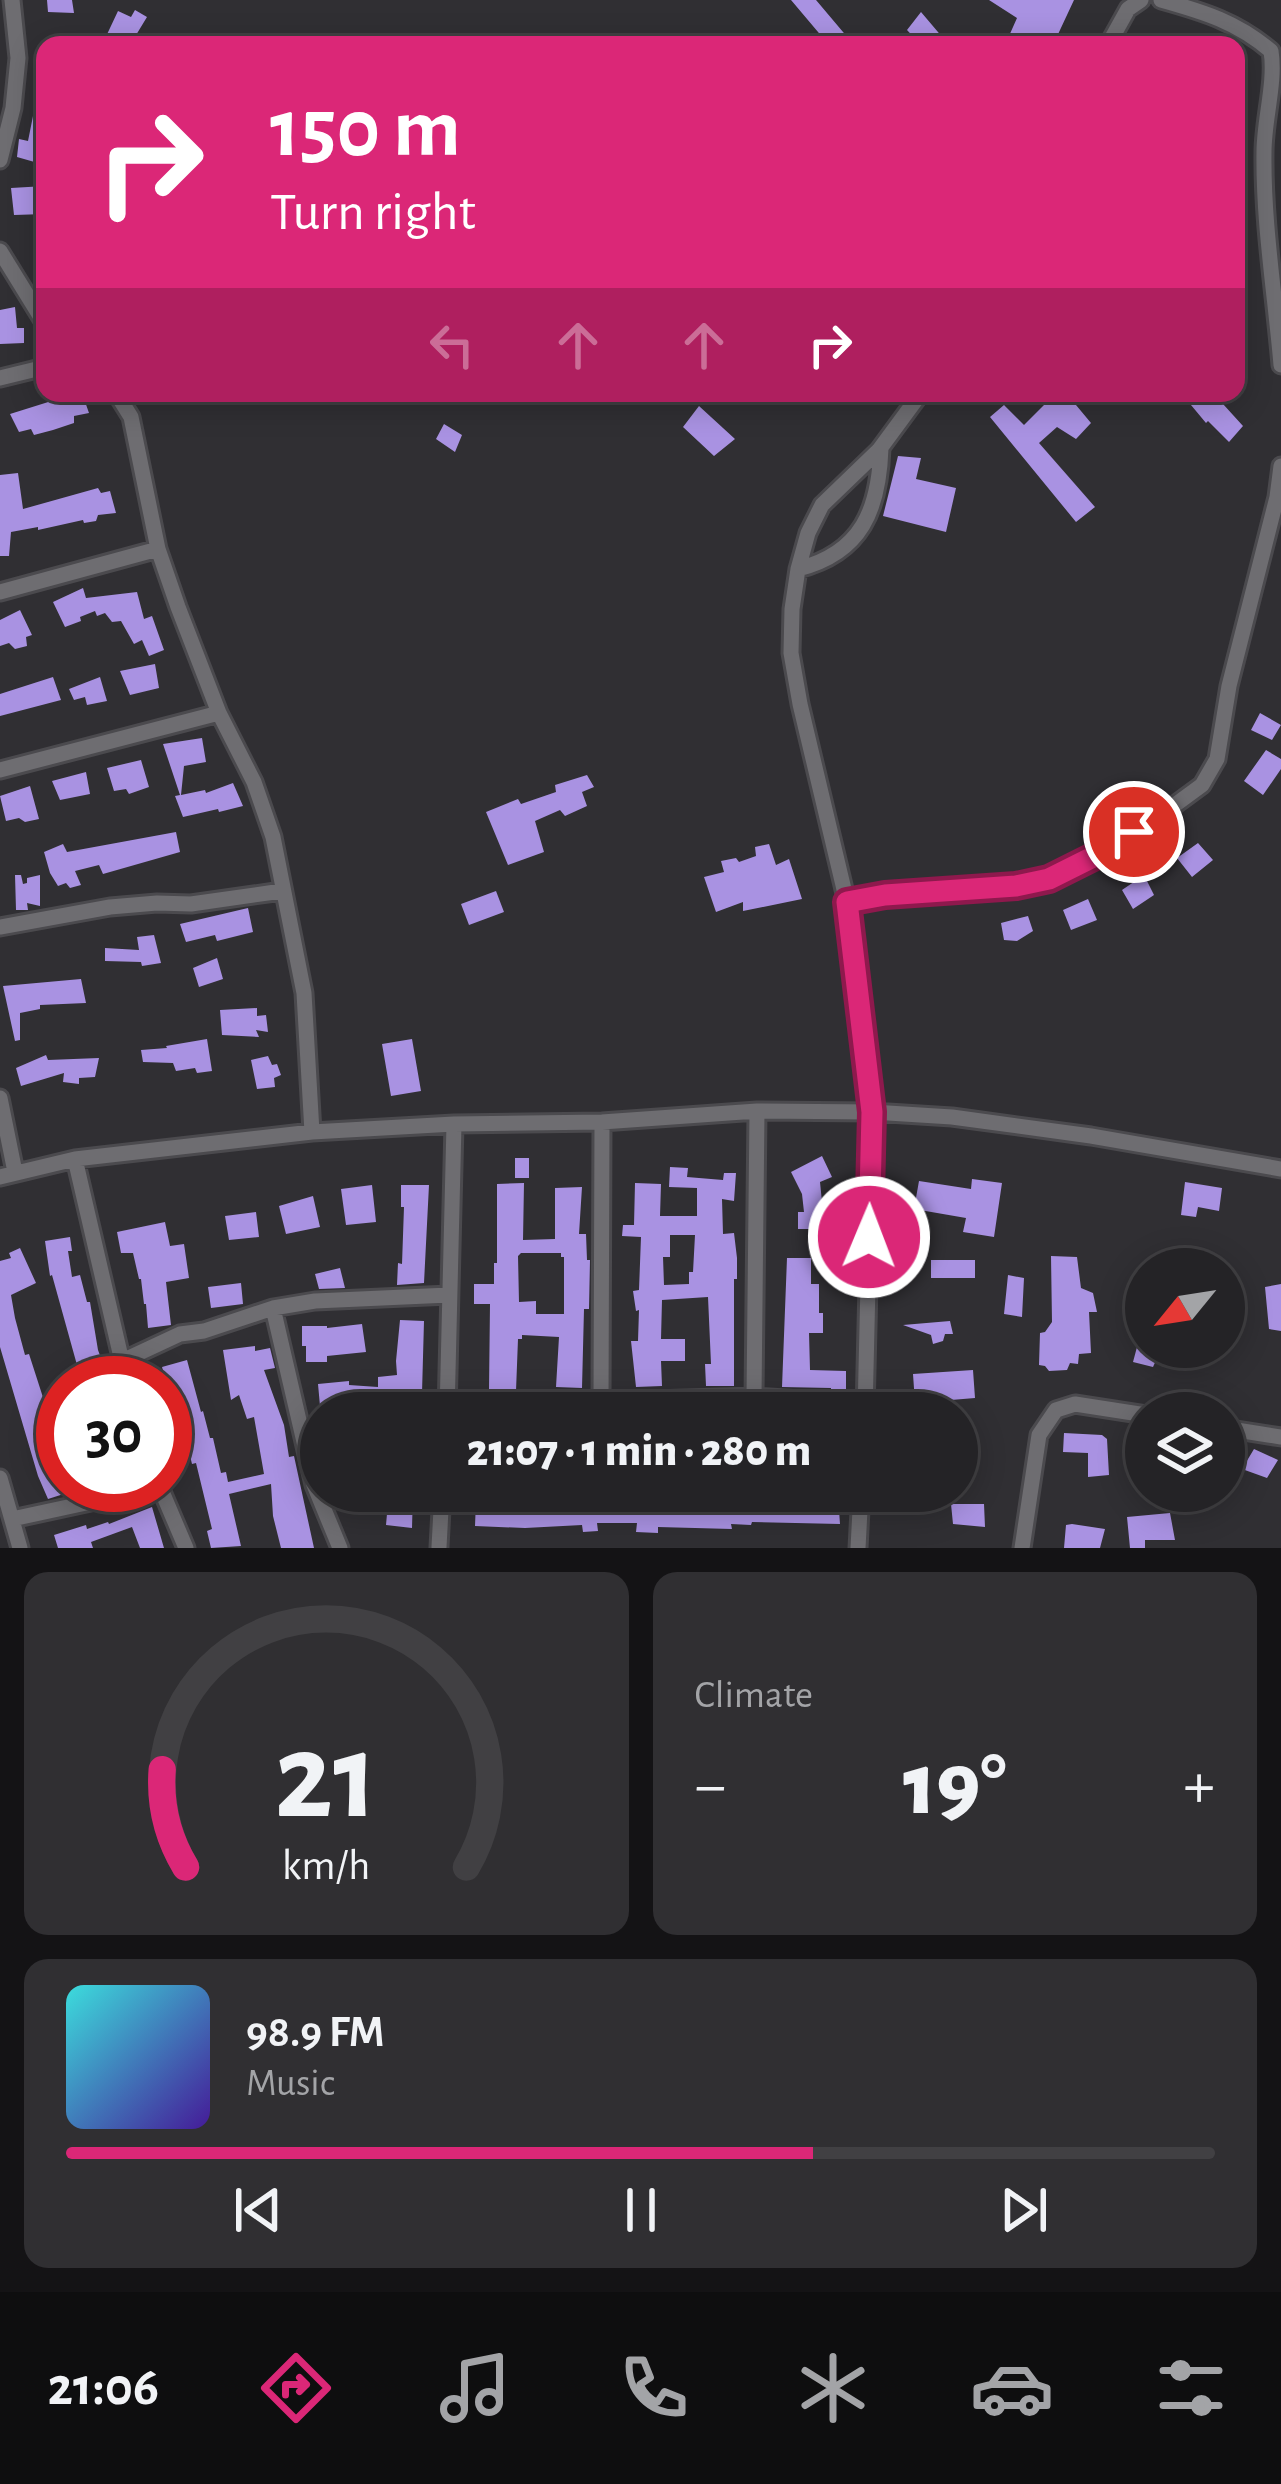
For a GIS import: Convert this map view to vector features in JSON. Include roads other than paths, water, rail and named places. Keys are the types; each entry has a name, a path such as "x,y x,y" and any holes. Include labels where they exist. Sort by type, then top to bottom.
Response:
{"street":[{"path":"0,160 13,108 18,58 12,0"},
{"path":"1113,36 1128,9 1142,0"},
{"path":"1161,0 1219,16 1271,51 1265,221 1281,365"},
{"path":"0,251 36,309"},
{"path":"0,379 36,369"},
{"path":"122,402 131,417 158,549 218,713 254,782 273,837 304,993 312,1132"},
{"path":"865,1392 872,1112 847,902 800,704 791,653 792,609 808,533 823,505 881,448 914,402"},
{"path":"798,568 827,560 864,527 875,502 881,448"},
{"path":"847,902 1049,879 1099,854 1202,785 1217,759 1229,686 1281,466"},
{"path":"0,592 158,549"},
{"path":"0,770 218,713"},
{"path":"0,927 110,907 190,904 282,891"},
{"path":"0,1098 8,1174 75,1159 312,1132 757,1112 952,1117 1281,1169"},
{"path":"754,1392 757,1112"},
{"path":"602,1122 602,1392"},
{"path":"447,1392 454,1124"},
{"path":"75,1159 119,1356"},
{"path":"133,1356 179,1334 204,1331 273,1308 315,1301 449,1294"},
{"path":"273,1308 314,1485 340,1548"},
{"path":"1022,1548 1039,1435 1056,1410 1075,1404 1125,1412"},
{"path":"1245,1431 1281,1437"},
{"path":"0,1478 20,1548"},
{"path":"12,1519 43,1512"},
{"path":"171,1512 186,1548"},
{"path":"440,1548 441,1512"},
{"path":"858,1548 860,1512"}]}
